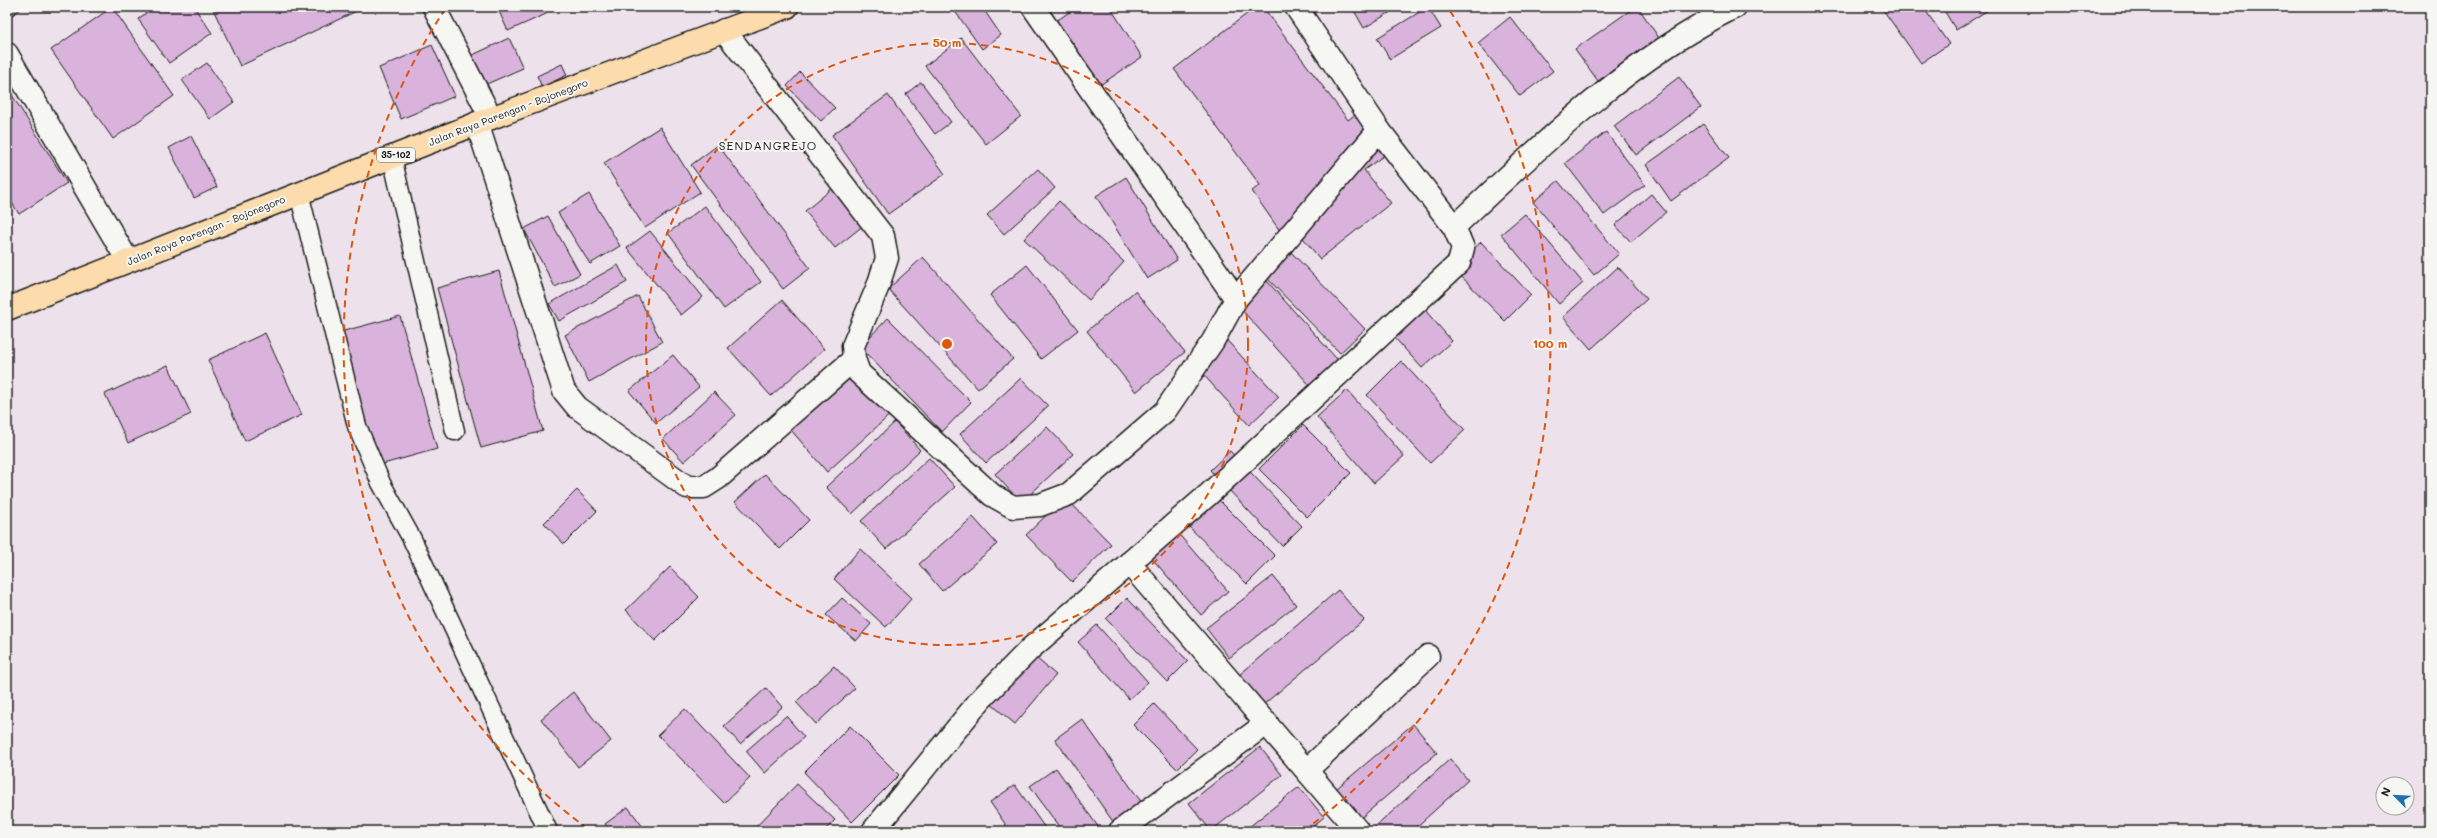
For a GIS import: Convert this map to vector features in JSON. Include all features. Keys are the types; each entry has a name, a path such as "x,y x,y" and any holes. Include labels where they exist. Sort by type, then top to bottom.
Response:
{"main road":[{"name":"Jalan Raya Parengan - Bojonegoro","path":"7,309 484,120 724,30 755,12 787,7"}],"street":[{"path":"434,7 484,120 564,391 577,407 687,487 704,488 718,478 854,359"},
{"path":"1033,7 1236,299"},
{"path":"873,831 981,699 1030,649 1209,494 1459,263 1463,248 1454,227 1379,130 1296,7"},
{"path":"1454,227 1561,129 1638,66 1703,23 1735,7"},
{"path":"724,30 883,236 887,258 878,286 853,346 854,359 859,373 992,495 1013,507 1040,505 1068,494 1165,411 1213,341 1236,299 1379,130"},
{"path":"7,54 128,261"},
{"path":"1129,564 1358,831"},
{"path":"1307,770 1428,656"},
{"path":"1120,831 1267,724"}],"lane":[{"path":"392,157 455,431"},
{"path":"299,194 357,426 381,483 412,539 548,831"}],"building":[{"path":"7,7 21,7 22,8 7,19"},
{"path":"112,7 174,96 113,139 51,50"},
{"path":"154,7 194,7 212,33 169,63 138,19"},
{"path":"212,7 365,7 240,66"},
{"path":"497,7 543,7 546,14 508,31"},
{"path":"958,7 982,7 1001,35 982,49 954,10"},
{"path":"1077,7 1110,7 1142,57 1097,87 1056,21"},
{"path":"1256,7 1263,7 1348,120 1357,113 1386,154 1364,170 1391,203 1320,259 1291,223 1280,231 1252,191 1260,185 1174,69"},
{"path":"1352,7 1399,7 1364,28"},
{"path":"1428,7 1441,28 1390,59 1377,38"},
{"path":"1635,7 1638,7 1659,38 1598,81 1575,49"},
{"path":"1881,7 1923,7 1949,44 1921,63"},
{"path":"1942,7 1986,7 1988,10 1956,30"},
{"path":"1510,17 1553,71 1520,96 1478,43"},
{"path":"509,38 523,68 473,90 460,61"},
{"path":"961,38 1021,116 986,144 925,66"},
{"path":"432,45 455,96 401,119 379,68"},
{"path":"207,63 234,102 210,119 182,80"},
{"path":"562,64 567,75 542,87 537,76"},
{"path":"800,72 835,108 821,121 787,86"},
{"path":"1679,77 1701,107 1636,155 1614,126"},
{"path":"921,82 951,122 935,134 906,94"},
{"path":"7,87 67,183 19,214 7,195"},
{"path":"888,95 945,174 888,214 832,135"},
{"path":"1703,124 1729,158 1671,201 1646,165"},
{"path":"660,127 700,192 645,228 604,163"},
{"path":"1606,132 1645,185 1604,215 1565,163"},
{"path":"191,136 217,187 194,198 169,148"},
{"path":"718,145 810,268 783,289 691,165"},
{"path":"1038,169 1055,188 1004,234 987,215"},
{"path":"1126,177 1177,260 1147,279 1096,196"},
{"path":"1558,181 1619,254 1594,275 1533,202"},
{"path":"834,187 864,225 835,248 805,211"},
{"path":"589,194 620,246 590,264 558,213"},
{"path":"1651,194 1666,212 1631,242 1615,225"},
{"path":"1059,201 1124,262 1089,300 1024,239"},
{"path":"705,206 761,282 724,309 668,233"},
{"path":"1525,214 1583,283 1559,304 1501,234"},
{"path":"548,216 580,274 555,287 524,229"},
{"path":"650,231 703,297 681,315 627,248"},
{"path":"1481,242 1531,295 1505,321 1453,268"},
{"path":"1290,251 1365,329 1340,353 1264,275"},
{"path":"923,257 1013,359 978,389 888,289"},
{"path":"618,265 627,282 559,321 549,304"},
{"path":"1027,265 1078,330 1041,359 990,295"},
{"path":"1618,267 1647,299 1591,349 1563,317"},
{"path":"499,271 543,431 481,448 437,288"},
{"path":"1267,281 1344,367 1316,392 1239,307"},
{"path":"1135,291 1185,352 1136,392 1087,331"},
{"path":"638,296 662,342 589,382 565,335"},
{"path":"782,300 824,349 771,396 728,348"},
{"path":"1424,309 1452,341 1422,368 1393,336"},
{"path":"400,316 437,449 376,466 340,332"},
{"path":"888,318 971,402 942,432 860,347"},
{"path":"265,333 302,415 245,441 208,360"},
{"path":"1220,333 1279,397 1249,425 1190,360"},
{"path":"673,355 699,387 656,423 629,391"},
{"path":"1401,361 1465,430 1430,463 1367,395"},
{"path":"168,365 191,414 128,443 105,394"},
{"path":"850,365 892,413 827,472 785,423"},
{"path":"1021,378 1048,406 986,463 960,434"},
{"path":"1347,390 1404,456 1374,483 1317,417"},
{"path":"714,392 736,415 684,462 663,439"},
{"path":"895,422 920,450 852,514 826,487"},
{"path":"1303,425 1351,473 1307,517 1259,469"},
{"path":"1047,427 1073,454 1021,503 995,474"},
{"path":"1230,451 1302,526 1282,546 1210,470"},
{"path":"929,458 955,487 886,549 861,521"},
{"path":"765,474 809,520 780,549 735,502"},
{"path":"1206,487 1275,556 1247,584 1178,516"},
{"path":"577,490 597,511 564,544 544,523"},
{"path":"1065,497 1111,544 1072,582 1026,535"},
{"path":"973,517 997,544 942,591 919,564"},
{"path":"1176,531 1228,591 1201,615 1149,555"},
{"path":"860,549 912,598 886,627 834,579"},
{"path":"670,567 699,597 655,641 626,610"},
{"path":"1273,576 1296,605 1229,658 1206,628"},
{"path":"1338,590 1364,620 1263,705 1238,676"},
{"path":"842,598 871,624 856,641 826,615"},
{"path":"1127,598 1188,661 1167,682 1106,619"},
{"path":"1097,625 1148,682 1129,699 1078,642"},
{"path":"1021,645 1056,675 1015,724 979,694"},
{"path":"834,666 855,688 816,724 796,702"},
{"path":"766,688 782,707 740,744 724,726"},
{"path":"573,692 611,741 578,767 541,719"},
{"path":"1154,704 1197,749 1177,769 1133,725"},
{"path":"685,709 750,778 724,803 658,735"},
{"path":"786,716 804,737 765,773 746,751"},
{"path":"1082,719 1142,803 1114,823 1055,739"},
{"path":"1413,724 1437,753 1355,823 1330,794"},
{"path":"850,726 899,775 852,822 804,772"},
{"path":"1260,747 1282,775 1211,831 1189,803"},
{"path":"1450,759 1468,780 1412,831 1371,831"},
{"path":"1056,768 1099,828 1095,831 1062,831 1030,786"},
{"path":"797,784 835,820 824,831 752,831"},
{"path":"1015,785 1047,831 1010,831 990,802"},
{"path":"1299,787 1324,817 1307,831 1244,831"},
{"path":"628,807 646,831 610,831 605,824"}],"district":[{"name":"SENDANGREJO","path":"768,146"}]}
